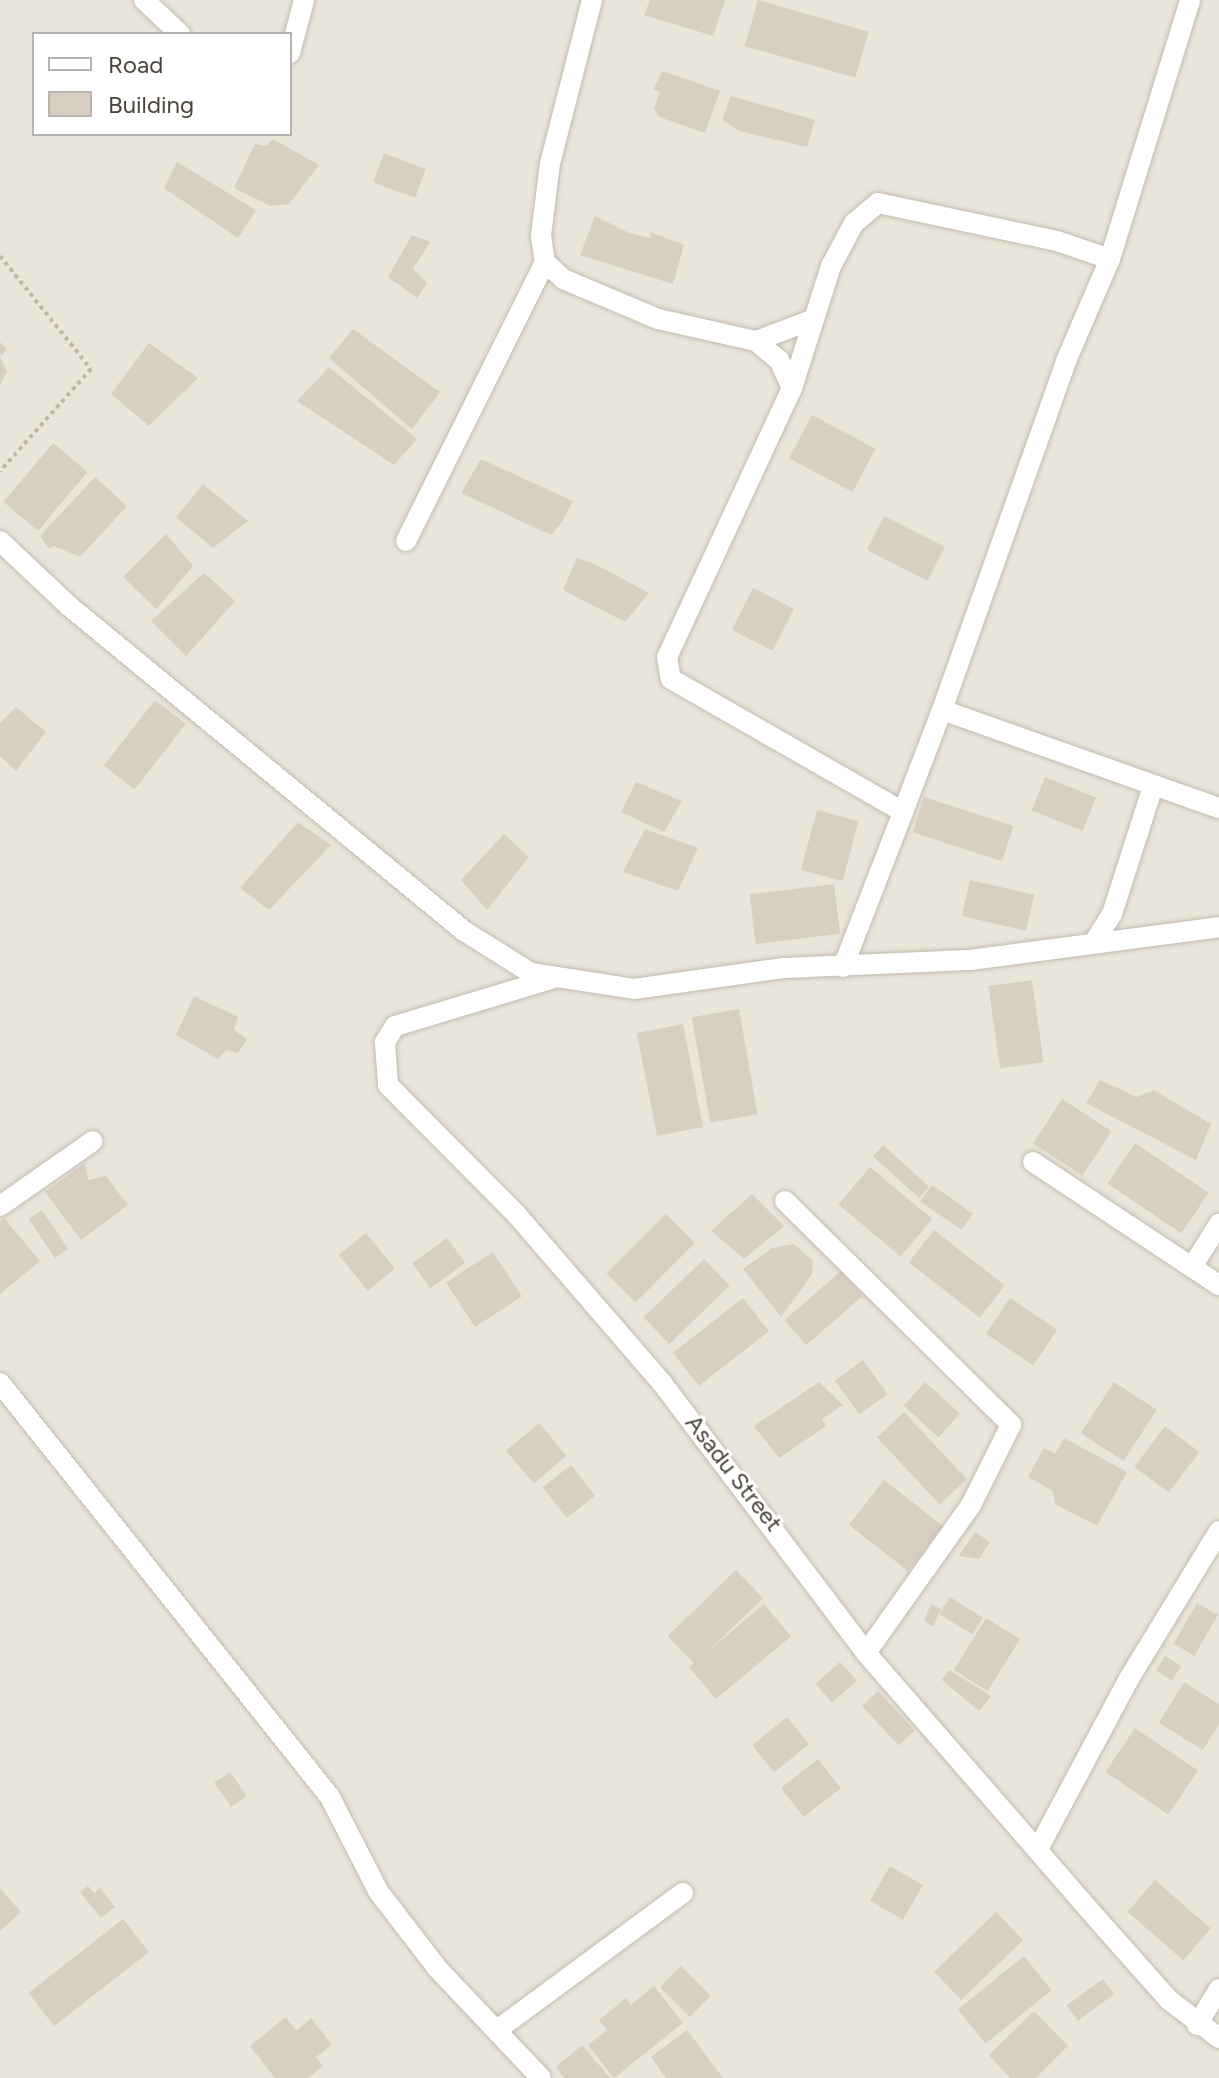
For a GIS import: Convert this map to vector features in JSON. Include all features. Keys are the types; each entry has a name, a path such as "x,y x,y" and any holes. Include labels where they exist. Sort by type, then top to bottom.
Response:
{"street":[{"path":"144,0 178,32"},
{"path":"292,45 304,0"},
{"path":"406,541 545,262 541,235 550,163 592,0"},
{"path":"843,967 942,710 1066,361 1110,259 1190,0"},
{"path":"903,812 671,679 667,657 792,388 831,266 854,223 878,203 1057,241 1110,259"},
{"path":"545,262 563,279 658,319 756,341 779,360 792,388"},
{"path":"756,341 814,319"},
{"path":"0,541 69,606 464,931 507,963 551,979 634,989 843,967 970,960 1095,941 1219,927"},
{"path":"942,710 1219,808"},
{"path":"1095,941 1112,914 1153,786"},
{"name":"Asadu Street","path":"551,979 395,1026 385,1042 388,1085 517,1215 662,1383 866,1653 1197,2025 1219,2038"},
{"path":"0,1206 93,1141"},
{"path":"1033,1162 1219,1285"},
{"path":"785,1201 1011,1425 971,1505 866,1653"},
{"path":"1192,1267 1219,1224"},
{"path":"0,1383 330,1797 378,1891 437,1968 541,2078"},
{"path":"1038,1849 1130,1677 1219,1531"},
{"path":"497,2030 683,1893"},
{"path":"1197,2025 1219,1989"}],"path":[{"path":"0,256 91,369 0,471"}],"shaded area":[{"path":"0,0 1219,0 1219,2078 0,2078"}],"building":[{"path":"650,0 725,1 713,36 644,15"},
{"path":"758,0 869,32 855,78 745,46"},
{"path":"663,71 720,91 705,133 659,117 654,108 660,92 653,89"},
{"path":"731,96 815,120 807,147 739,131 722,120"},
{"path":"273,139 319,165 289,204 271,206 234,188 255,144 266,146"},
{"path":"384,153 426,169 415,198 373,182"},
{"path":"177,162 256,210 238,238 164,188"},
{"path":"595,216 629,233 650,238 651,232 684,245 673,284 580,255"},
{"path":"412,235 430,242 413,269 427,283 417,298 388,277"},
{"path":"353,329 440,392 412,429 329,358"},
{"path":"0,342 7,350 0,357"},
{"path":"149,343 198,378 149,426 111,394"},
{"path":"0,357 7,371 0,385"},
{"path":"329,367 417,439 394,465 297,401"},
{"path":"812,415 876,449 853,492 789,458"},
{"path":"53,443 87,472 38,531 4,502"},
{"path":"481,459 573,501 551,535 461,493"},
{"path":"95,477 127,506 80,557 54,546 49,549 40,536"},
{"path":"203,484 248,521 213,548 176,517"},
{"path":"884,516 945,547 927,581 867,550"},
{"path":"166,534 193,566 156,609 123,577"},
{"path":"577,558 593,563 649,593 625,622 563,590"},
{"path":"204,573 235,601 186,656 151,621"},
{"path":"753,588 794,609 773,651 732,630"},
{"path":"155,700 186,724 135,789 104,765"},
{"path":"16,707 46,732 16,771 0,756 0,723"},
{"path":"1045,777 1096,798 1083,831 1032,810"},
{"path":"636,782 682,801 664,832 621,812"},
{"path":"924,797 1013,826 1002,861 913,832"},
{"path":"817,810 859,821 842,881 801,870"},
{"path":"298,822 331,845 269,910 240,888"},
{"path":"645,829 698,848 678,891 623,872"},
{"path":"504,834 529,857 487,910 461,880"},
{"path":"970,880 1034,895 1026,931 962,916"},
{"path":"834,884 840,934 756,944 750,894"},
{"path":"1032,980 1044,1062 1000,1068 988,986"},
{"path":"194,996 238,1017 234,1030 247,1039 238,1053 226,1050 218,1059 176,1035"},
{"path":"739,1009 758,1114 710,1123 692,1017"},
{"path":"683,1024 703,1127 657,1136 637,1033"},
{"path":"1100,1080 1137,1097 1154,1090 1211,1124 1196,1160 1086,1103"},
{"path":"1062,1099 1111,1131 1083,1176 1033,1143"},
{"path":"1135,1143 1209,1193 1181,1233 1108,1184"},
{"path":"883,1145 929,1186 919,1198 873,1156"},
{"path":"85,1163 88,1180 106,1176 128,1205 81,1240 45,1192"},
{"path":"870,1167 932,1219 901,1257 839,1205"},
{"path":"932,1185 973,1214 961,1230 921,1201"},
{"path":"752,1194 784,1226 744,1259 711,1231"},
{"path":"42,1210 68,1249 55,1258 29,1219"},
{"path":"666,1214 695,1243 636,1302 607,1273"},
{"path":"4,1218 40,1261 0,1294 0,1222"},
{"path":"934,1230 1005,1285 980,1318 909,1262"},
{"path":"366,1233 395,1269 368,1291 339,1255"},
{"path":"447,1238 465,1263 430,1288 412,1263"},
{"path":"794,1244 813,1261 812,1274 781,1317 743,1269 772,1248"},
{"path":"493,1252 522,1296 475,1327 446,1282"},
{"path":"704,1259 730,1286 669,1344 644,1317"},
{"path":"841,1271 863,1296 806,1345 784,1320"},
{"path":"743,1298 769,1331 699,1386 673,1353"},
{"path":"1010,1298 1057,1330 1033,1366 986,1334"},
{"path":"863,1360 888,1394 859,1415 835,1381"},
{"path":"819,1382 843,1405 822,1419 826,1426 779,1458 754,1426"},
{"path":"925,1382 960,1413 939,1437 904,1406"},
{"path":"1114,1382 1157,1410 1124,1461 1081,1433"},
{"path":"904,1412 967,1479 940,1505 877,1437"},
{"path":"539,1423 567,1456 534,1484 506,1451"},
{"path":"1165,1426 1199,1452 1169,1493 1134,1467"},
{"path":"1064,1438 1127,1472 1097,1526 1055,1504 1053,1491 1028,1477 1044,1448 1055,1454"},
{"path":"571,1465 595,1496 567,1518 543,1487"},
{"path":"884,1480 943,1526 908,1571 849,1525"},
{"path":"975,1532 990,1542 979,1559 959,1556"},
{"path":"736,1570 763,1598 695,1664 668,1636"},
{"path":"950,1597 983,1618 972,1635 939,1614"},
{"path":"1197,1603 1218,1615 1194,1656 1174,1644"},
{"path":"764,1604 791,1636 716,1699 689,1667"},
{"path":"931,1604 941,1609 933,1627 924,1621"},
{"path":"986,1618 1020,1639 988,1691 954,1670"},
{"path":"1165,1656 1181,1666 1172,1680 1156,1670"},
{"path":"840,1662 857,1681 832,1703 815,1684"},
{"path":"949,1670 991,1696 979,1711 942,1680"},
{"path":"1184,1682 1219,1704 1219,1724 1203,1750 1159,1723"},
{"path":"878,1691 915,1730 899,1745 862,1706"},
{"path":"787,1717 809,1744 774,1773 752,1745"},
{"path":"1135,1728 1198,1770 1168,1814 1105,1772"},
{"path":"818,1759 841,1788 804,1817 781,1788"},
{"path":"230,1772 247,1796 231,1807 214,1783"},
{"path":"890,1866 923,1885 903,1920 870,1901"},
{"path":"1155,1880 1211,1929 1183,1960 1127,1912"},
{"path":"88,1886 94,1893 100,1888 115,1907 101,1918 80,1892"},
{"path":"0,1888 21,1912 0,1931"},
{"path":"996,1912 1023,1940 961,2000 934,1972"},
{"path":"123,1919 149,1952 54,2026 28,1993"},
{"path":"1024,1956 1052,1990 986,2044 958,2009"},
{"path":"681,1966 711,1996 689,2017 660,1987"},
{"path":"1103,1979 1114,1994 1078,2021 1067,2005"},
{"path":"654,1986 683,2023 614,2078 588,2045 607,2030 599,2020 626,1998 631,2005"},
{"path":"1034,2011 1068,2046 1036,2078 1010,2078 989,2055"},
{"path":"286,2017 296,2031 311,2018 332,2045 316,2057 323,2066 308,2078 275,2078 250,2046"},
{"path":"687,2030 723,2078 666,2078 651,2057"},
{"path":"582,2045 610,2078 564,2078 556,2067"}]}
